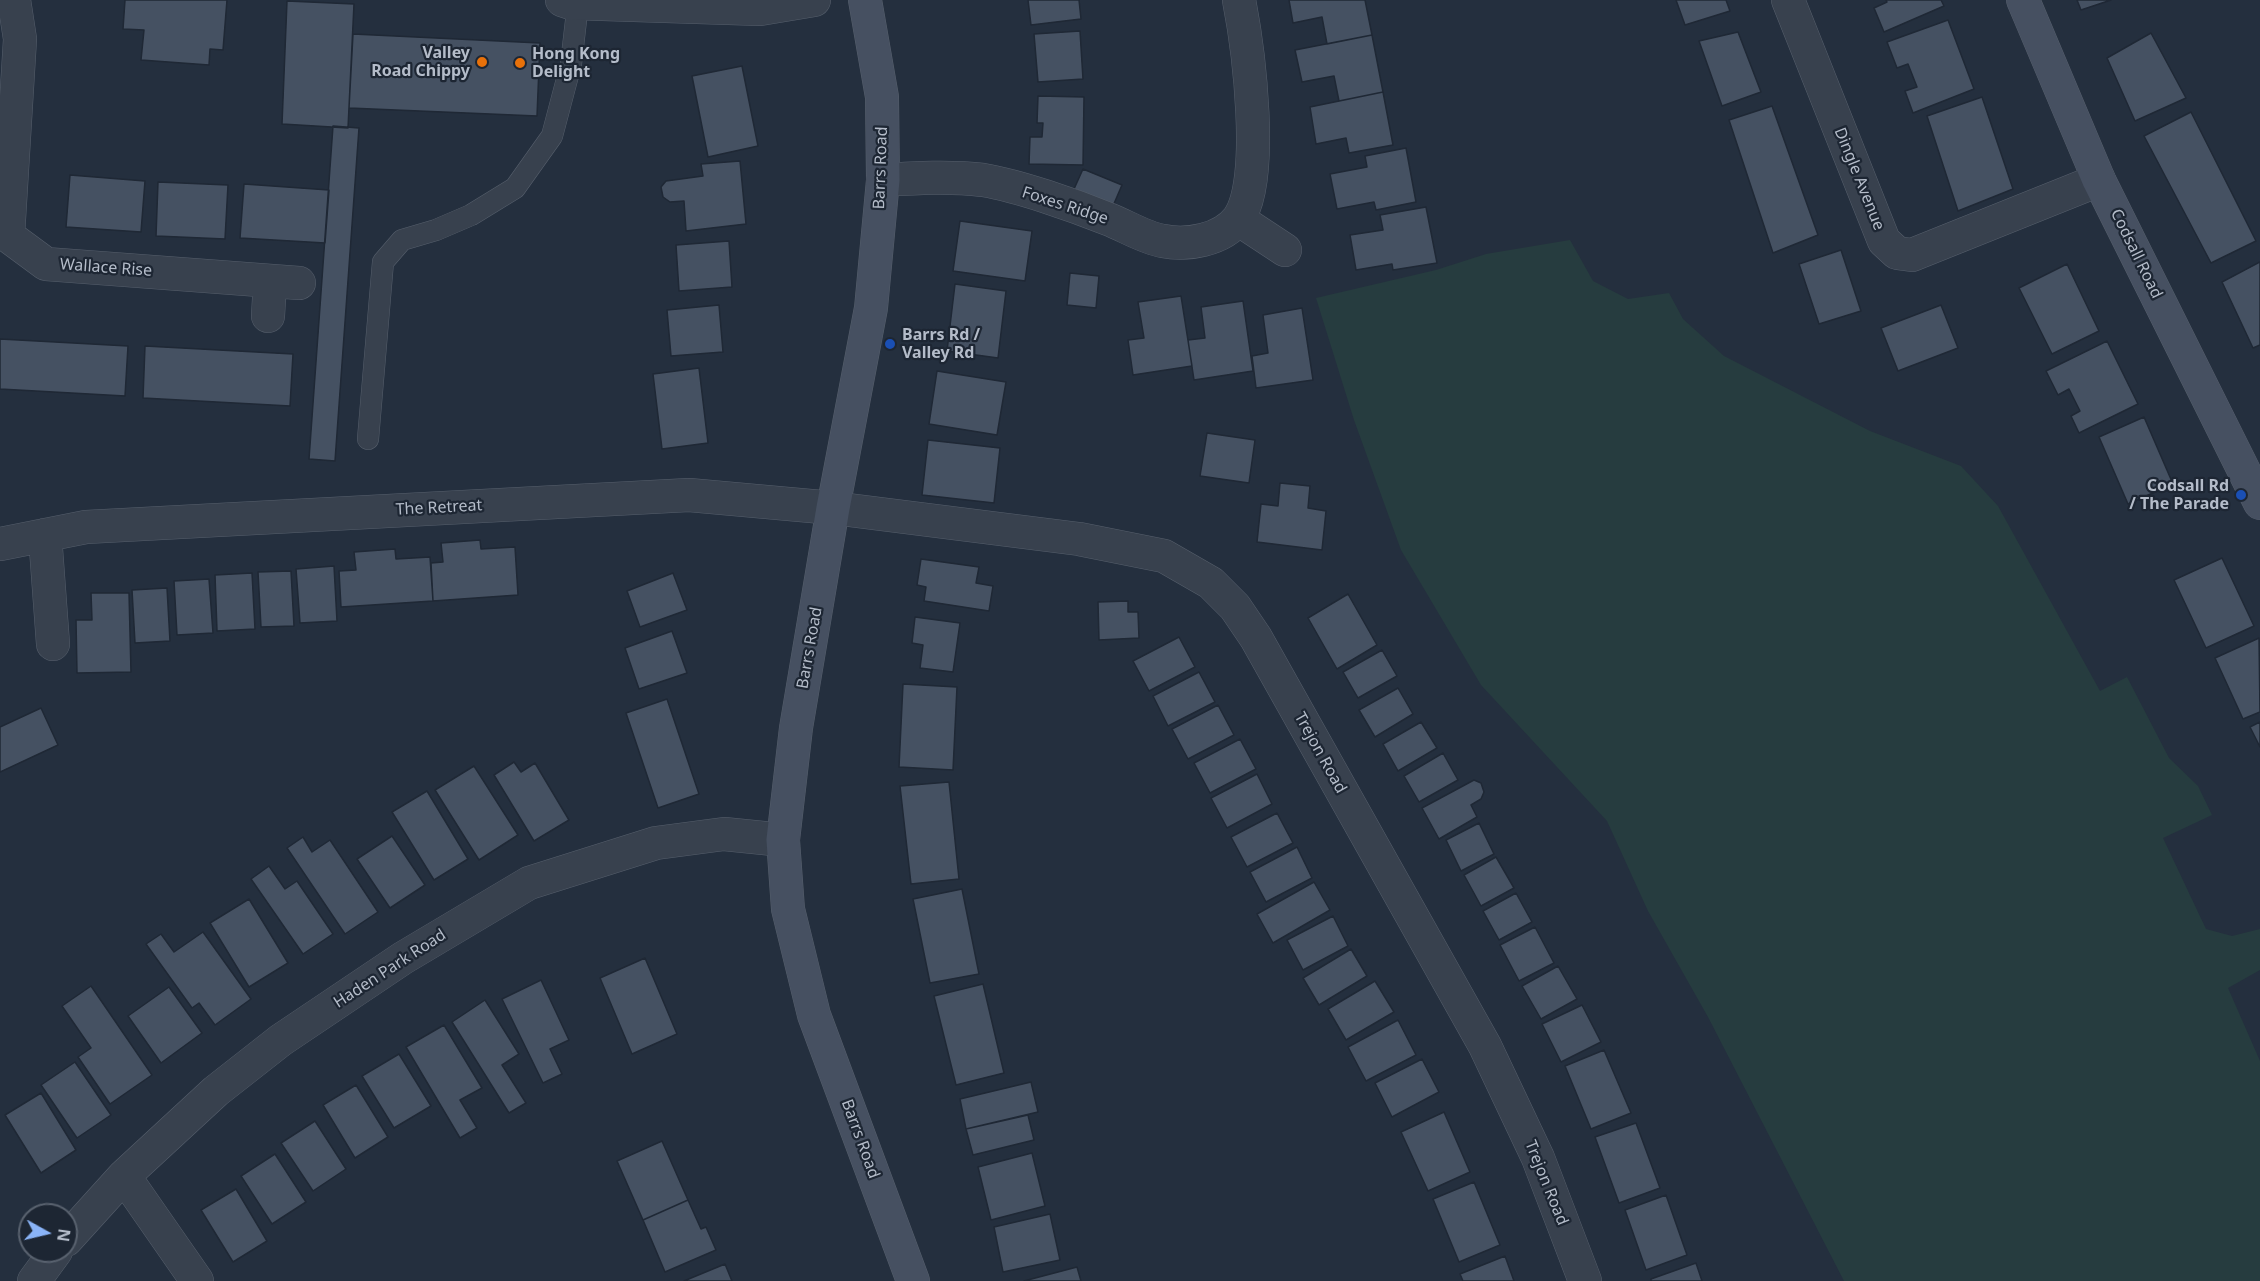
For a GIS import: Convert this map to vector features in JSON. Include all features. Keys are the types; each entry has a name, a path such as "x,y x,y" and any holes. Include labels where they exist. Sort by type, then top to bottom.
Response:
{"street":[{"name":"Wallace Rise","path":"14,0 20,39 8,236 46,264 285,282 268,316"},
{"path":"570,1 760,9 814,0"},
{"name":"Barrs Road","path":"865,0 882,97 883,180 871,308 833,508 796,728 783,840 788,909 814,1015 913,1281"},
{"path":"1239,0 1254,104 1248,198 1238,219 1285,250"},
{"name":"Dingle Avenue","path":"1788,0 1884,241 1897,253 1912,255 2099,180"},
{"name":"Codsall Road","path":"2024,0 2099,180 2260,503"},
{"name":"Foxes Ridge","path":"883,180 935,177 984,181 1077,207 1162,241 1197,241 1219,235 1238,219"},
{"name":"The Retreat","path":"0,543 86,527 689,495 833,508"},
{"name":"Trejon Road","path":"833,508 1078,539 1164,556 1210,583 1235,607 1256,638 1485,1046 1538,1158 1585,1281"},
{"path":"45,535 53,644"},
{"name":"Haden Park Road","path":"78,1227 124,1176 216,1091 281,1040 403,958 529,883 656,843 724,834 783,840"},
{"path":"124,1176 196,1281"},
{"path":"34,1281 47,1263"}],"lane":[{"path":"368,439 383,262 402,240 436,230 471,215 515,188 552,136 571,64 570,1"}],"green space":[{"path":"1570,240 1593,281 1628,299 1669,293 1683,319 1724,356 1870,431 1961,466 1998,506 2100,691 2127,677 2169,758 2198,786 2212,815 2163,838 2206,929 2232,936 2260,929 2260,970 2228,988 2260,1061 2260,1281 1844,1281 1708,1017 1648,911 1607,821 1481,685 1401,550 1354,420 1316,298 1436,270 1486,254"}],"building":[{"path":"125,0 227,0 223,50 210,49 209,65 141,60 144,30 123,29"},
{"path":"1028,0 1079,0 1081,19 1031,25"},
{"path":"1289,0 1365,0 1372,35 1327,44 1322,17 1293,23"},
{"path":"1676,0 1726,0 1730,11 1685,25"},
{"path":"1886,0 1941,0 1944,6 1884,32 1874,8 1887,2"},
{"path":"2077,0 2111,0 2081,10"},
{"path":"287,1 354,4 348,128 282,124"},
{"path":"1948,20 1974,89 1913,113 1905,91 1917,87 1908,64 1897,68 1887,42"},
{"path":"1080,31 1083,79 1038,82 1034,34"},
{"path":"1738,32 1761,92 1722,106 1699,41"},
{"path":"2151,33 2186,98 2135,121 2107,58"},
{"path":"353,34 540,43 537,116 349,108"},
{"path":"1372,35 1383,92 1339,101 1334,76 1302,82 1295,50"},
{"path":"742,66 758,146 708,157 692,76"},
{"path":"1383,92 1393,145 1349,153 1346,138 1316,144 1310,107"},
{"path":"1038,96 1084,97 1083,165 1029,164 1030,137 1042,137 1043,123 1037,123"},
{"path":"1982,97 2013,189 1958,211 1927,116"},
{"path":"1772,106 1818,235 1773,253 1729,120"},
{"path":"2191,112 2256,241 2211,263 2144,136"},
{"path":"333,126 359,128 335,461 309,459"},
{"path":"1406,148 1416,202 1376,210 1374,202 1337,209 1330,174 1367,167 1365,156"},
{"path":"740,161 746,224 686,231 684,201 670,202 663,197 661,187 666,181 703,176 701,164"},
{"path":"1083,169 1122,185 1113,206 1074,189"},
{"path":"70,175 145,181 141,232 66,227"},
{"path":"158,182 228,185 225,239 156,236"},
{"path":"244,184 329,190 325,243 240,238"},
{"path":"1426,207 1437,263 1393,270 1392,264 1356,270 1350,235 1383,230 1380,215"},
{"path":"960,221 1032,231 1025,281 953,271"},
{"path":"729,241 732,287 679,291 676,245"},
{"path":"1841,250 1861,311 1819,324 1799,264"},
{"path":"2260,262 2260,345 2253,348 2222,282"},
{"path":"2067,264 2099,331 2052,354 2019,288"},
{"path":"1070,273 1099,276 1096,308 1067,305"},
{"path":"955,284 1006,291 998,358 947,351"},
{"path":"1181,296 1192,366 1133,375 1128,340 1144,338 1138,302"},
{"path":"1243,301 1253,371 1194,380 1188,340 1205,338 1201,307"},
{"path":"719,305 723,352 671,356 667,310"},
{"path":"1941,305 1958,348 1898,371 1881,328"},
{"path":"1302,308 1313,380 1256,388 1252,356 1268,353 1263,315"},
{"path":"0,339 128,346 125,396 0,389"},
{"path":"2107,341 2138,404 2079,433 2071,416 2080,411 2069,389 2058,395 2046,371"},
{"path":"145,346 293,354 290,406 143,398"},
{"path":"699,368 708,443 662,449 653,374"},
{"path":"937,371 1006,382 997,435 929,424"},
{"path":"2144,417 2173,484 2128,504 2099,437"},
{"path":"1207,433 1255,440 1249,483 1200,476"},
{"path":"928,440 1000,448 994,503 922,495"},
{"path":"1280,483 1310,486 1308,508 1326,511 1322,550 1257,542 1261,504 1278,506"},
{"path":"480,540 481,549 515,547 518,595 433,601 431,563 443,562 441,543"},
{"path":"395,549 396,559 430,557 433,601 341,607 339,571 356,570 354,552"},
{"path":"2222,558 2254,626 2206,648 2174,580"},
{"path":"921,559 979,567 976,583 993,586 989,611 924,601 926,587 917,585"},
{"path":"334,566 337,621 300,623 296,569"},
{"path":"291,571 294,626 261,627 258,572"},
{"path":"252,573 255,629 217,631 215,575"},
{"path":"673,573 687,610 640,627 627,591"},
{"path":"209,579 213,633 177,635 174,581"},
{"path":"167,588 170,641 135,643 132,590"},
{"path":"91,593 129,593 131,672 77,673 76,620 92,620"},
{"path":"1348,594 1377,645 1337,669 1308,618"},
{"path":"1128,601 1128,612 1138,612 1139,638 1099,640 1098,602"},
{"path":"915,617 960,623 953,672 920,668 923,645 912,643"},
{"path":"672,631 687,673 639,689 625,648"},
{"path":"1179,637 1195,667 1149,691 1133,661"},
{"path":"2259,638 2260,712 2243,719 2215,658"},
{"path":"1382,650 1397,676 1358,698 1343,672"},
{"path":"1199,672 1215,702 1168,726 1153,696"},
{"path":"903,684 957,687 953,770 899,767"},
{"path":"1398,688 1413,714 1375,737 1359,710"},
{"path":"667,699 699,794 658,808 626,713"},
{"path":"1218,705 1234,735 1188,759 1172,729"},
{"path":"41,708 58,745 0,772 0,727"},
{"path":"1421,722 1437,748 1398,771 1383,744"},
{"path":"2260,722 2260,747 2250,727"},
{"path":"1240,739 1256,769 1210,793 1194,763"},
{"path":"1443,753 1458,780 1419,802 1404,776"},
{"path":"514,762 521,772 535,763 569,820 534,841 494,775"},
{"path":"474,766 518,835 479,860 435,790"},
{"path":"1257,774 1272,804 1227,828 1211,798"},
{"path":"1474,780 1481,783 1484,792 1481,799 1471,805 1477,817 1439,839 1422,808"},
{"path":"949,782 959,879 911,884 900,786"},
{"path":"427,791 468,859 434,880 392,812"},
{"path":"1277,813 1293,843 1247,867 1231,837"},
{"path":"1479,823 1494,854 1461,871 1446,840"},
{"path":"392,836 425,885 390,908 357,859"},
{"path":"303,837 312,852 330,840 378,912 345,934 287,848"},
{"path":"1297,847 1312,878 1266,902 1250,872"},
{"path":"1496,857 1514,888 1481,906 1464,875"},
{"path":"269,866 285,889 297,881 333,934 303,954 251,879"},
{"path":"1314,882 1330,910 1273,943 1257,914"},
{"path":"962,889 979,974 930,983 913,899"},
{"path":"1516,893 1532,922 1499,940 1483,911"},
{"path":"249,899 288,963 249,987 210,923"},
{"path":"1333,916 1348,946 1303,970 1287,940"},
{"path":"1535,927 1554,963 1519,981 1500,945"},
{"path":"203,932 251,999 215,1025 199,1003 192,1008 146,944 161,934 174,952"},
{"path":"1351,949 1367,976 1319,1005 1303,978"},
{"path":"645,958 677,1034 632,1054 600,978"},
{"path":"1558,966 1577,999 1541,1019 1522,986"},
{"path":"541,980 569,1040 550,1049 562,1074 543,1083 502,999"},
{"path":"1375,981 1394,1012 1346,1040 1328,1009"},
{"path":"983,984 1004,1073 956,1085 934,996"},
{"path":"91,986 152,1075 110,1104 78,1057 91,1048 62,1006"},
{"path":"169,987 202,1033 161,1063 128,1016"},
{"path":"485,1000 519,1054 502,1065 526,1103 509,1113 452,1022"},
{"path":"1582,1005 1601,1042 1561,1062 1542,1024"},
{"path":"1398,1020 1416,1055 1366,1081 1348,1047"},
{"path":"444,1025 482,1088 460,1100 477,1128 460,1138 406,1047"},
{"path":"1604,1050 1631,1113 1591,1129 1565,1066"},
{"path":"399,1054 431,1106 394,1128 362,1076"},
{"path":"1422,1059 1439,1092 1392,1117 1375,1083"},
{"path":"75,1062 111,1115 77,1138 41,1085"},
{"path":"1031,1082 1038,1112 966,1129 960,1099"},
{"path":"356,1085 388,1137 355,1158 323,1105"},
{"path":"41,1093 76,1150 41,1173 5,1115"},
{"path":"1444,1112 1470,1172 1428,1191 1401,1132"},
{"path":"1028,1115 1034,1140 973,1155 966,1129"},
{"path":"315,1121 346,1169 313,1191 281,1143"},
{"path":"1636,1123 1660,1188 1619,1203 1595,1137"},
{"path":"662,1141 688,1200 643,1220 617,1161"},
{"path":"1032,1153 1045,1206 991,1220 978,1167"},
{"path":"275,1154 306,1202 272,1224 241,1176"},
{"path":"1474,1182 1500,1245 1459,1262 1433,1199"},
{"path":"236,1189 267,1241 233,1262 201,1210"},
{"path":"1666,1195 1687,1255 1646,1270 1625,1210"},
{"path":"688,1200 701,1229 706,1227 716,1250 665,1272 643,1220"},
{"path":"1050,1214 1060,1260 1003,1272 994,1227"},
{"path":"1505,1256 1514,1281 1463,1281 1460,1274"},
{"path":"1696,1263 1702,1281 1651,1281 1651,1279"},
{"path":"725,1264 732,1281 684,1281"},
{"path":"1077,1267 1081,1281 1024,1281"}],"place":[{"name":"Valley Road Chippy","path":"482,62"},
{"name":"Hong Kong Delight","path":"520,63"},
{"name":"Barrs Rd / Valley Rd","path":"890,344"},
{"name":"Codsall Rd / The Parade","path":"2241,495"}]}
